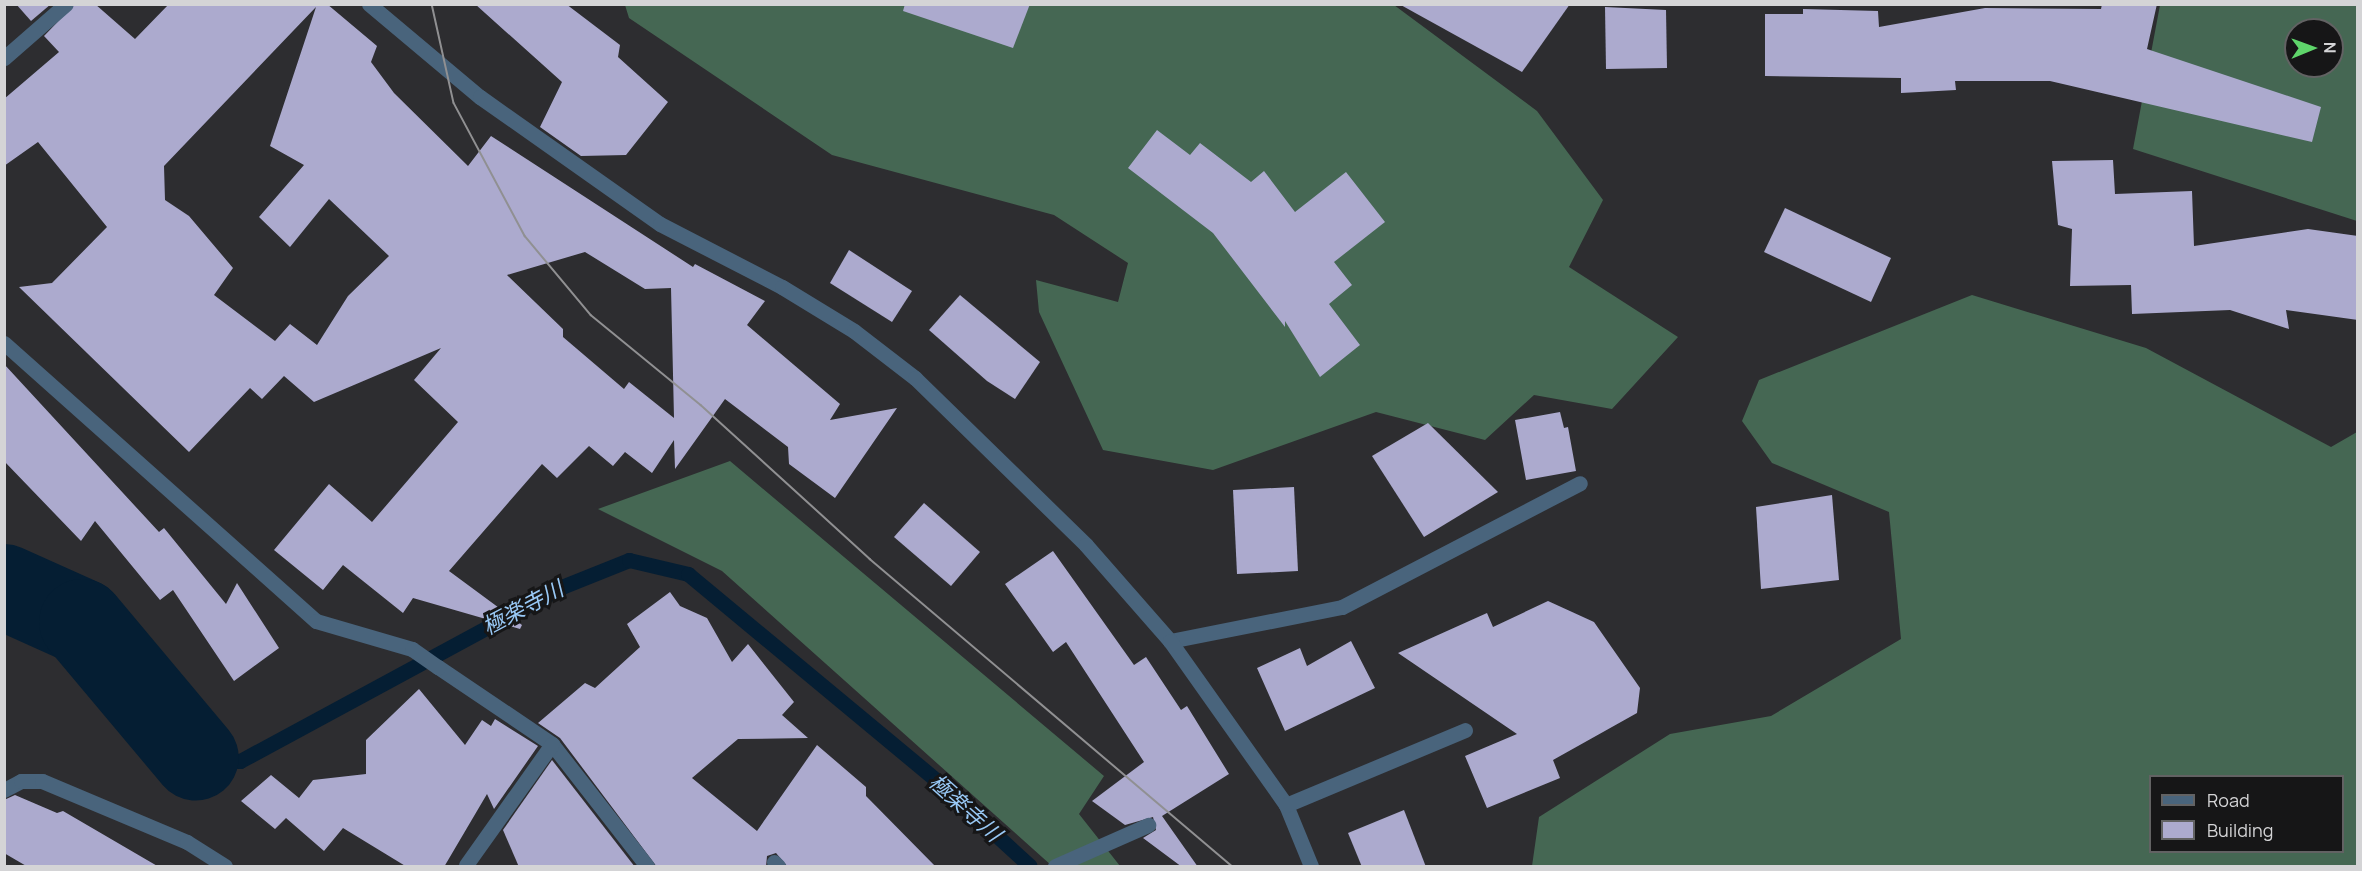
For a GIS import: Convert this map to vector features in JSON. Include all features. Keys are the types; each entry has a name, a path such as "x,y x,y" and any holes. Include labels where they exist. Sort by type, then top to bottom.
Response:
{"street":[{"path":"4,58 66,4"},
{"path":"369,4 480,97 660,224 791,292 854,331 915,378 1086,545 1170,641 1286,805 1311,867"},
{"path":"4,343 316,621 412,649 552,744 647,867"},
{"path":"1170,641 1342,607 1580,483"},
{"path":"1286,805 1465,730"},
{"path":"466,864 552,744"},
{"path":"4,790 21,781 42,781 187,842 225,867"},
{"path":"1055,867 1148,825"}],"green space":[{"path":"625,5 1394,5 1537,111 1603,200 1569,267 1678,337 1612,409 1534,395 1485,440 1376,412 1213,470 1103,450 1039,312 1036,280 1118,302 1128,263 1054,215 832,155 629,18"},
{"path":"2160,5 2357,5 2357,221 2133,149"},
{"path":"1972,295 2146,348 2331,447 2357,432 2357,866 1532,866 1539,817 1670,734 1771,716 1901,639 1889,512 1772,463 1742,421 1759,380"},
{"path":"730,461 1104,776 1079,814 1120,866 1052,866 722,571 598,509"}],"building":[{"path":"16,4 51,4 31,21"},
{"path":"75,4 95,4 135,39 169,4 327,4 377,46 371,62 394,93 468,166 491,136 693,267 695,264 765,301 747,325 840,404 830,420 897,408 835,498 789,464 788,447 725,399 675,469 674,440 652,473 625,452 613,466 589,446 557,478 542,464 449,571 522,625 520,629 413,598 403,613 343,565 323,590 274,550 329,484 372,522 458,422 414,380 441,348 314,402 284,376 262,399 250,388 189,452 19,287 52,283 107,227 38,142 4,166 4,99 59,52 44,36","holes":["316,7 270,146 304,165 259,217 290,247 329,199 389,256 348,296 317,345 290,324 275,341 214,295 233,268 189,216 165,200 164,166","585,252 645,289 671,288 674,418 629,382 624,389 563,337 563,329 507,275"]},
{"path":"475,4 566,4 620,45 618,57 668,102 626,155 581,156 540,127 562,82"},
{"path":"905,4 1030,4 1013,48 903,11"},
{"path":"1399,4 1570,4 1522,72"},
{"path":"2102,4 2157,4 2147,49 2321,107 2312,142 2050,81 1955,81 1956,90 1901,93 1901,78 1765,76 1765,14 1803,14 1803,9 1878,11 1879,27 1985,8 2101,9"},
{"path":"1605,7 1666,10 1667,68 1606,69"},
{"path":"1157,130 1190,155 1200,143 1251,182 1264,171 1295,212 1346,172 1385,222 1334,262 1352,285 1329,304 1360,345 1320,377 1285,321 1285,327 1213,233 1128,168"},
{"path":"2113,160 2115,194 2192,191 2194,246 2308,229 2358,236 2358,320 2286,310 2289,329 2230,310 2132,314 2131,285 2070,286 2072,229 2058,225 2052,161"},
{"path":"1785,208 1891,258 1871,302 1764,252"},
{"path":"849,250 912,291 892,322 830,283"},
{"path":"960,295 1040,362 1015,399 987,381 929,330"},
{"path":"4,364 159,532 164,528 226,604 237,583 279,648 234,681 173,590 160,600 95,521 81,541 4,461"},
{"path":"1560,412 1564,428 1568,427 1576,471 1526,480 1515,420"},
{"path":"1428,423 1498,492 1424,537 1372,456"},
{"path":"1294,487 1298,571 1237,574 1233,490"},
{"path":"1832,495 1839,580 1761,589 1756,507"},
{"path":"924,503 980,552 951,586 894,537"},
{"path":"1053,551 1134,665 1146,657 1181,710 1187,706 1229,774 1162,816 1198,867 1182,867 1143,838 1156,830 1153,817 1125,825 1092,801 1144,762 1066,642 1053,652 1005,584"},
{"path":"670,592 680,606 707,618 732,662 748,644 794,702 782,715 808,738 738,739 692,778 757,831 817,745 866,787 866,796 936,867 788,867 776,853 767,856 766,867 657,867 560,738 538,723 585,683 595,688 640,647 627,624"},
{"path":"1548,601 1594,622 1640,688 1637,713 1553,760 1560,778 1487,808 1465,756 1517,734 1398,653 1487,613 1493,627"},
{"path":"1351,641 1375,688 1285,731 1257,668 1300,648 1307,666"},
{"path":"419,689 465,745 482,720 491,726 495,719 538,746 494,809 487,794 444,867 407,867 343,828 324,851 286,818 275,829 241,801 271,775 299,798 313,780 366,774 366,740"},
{"path":"552,760 635,867 519,867 503,830"},
{"path":"15,795 57,813 63,811 159,867 28,867 4,853 4,800"},
{"path":"1404,810 1426,867 1362,867 1348,833"}],"waterway":[{"name":"極楽寺川","path":"196,758 240,761 564,586 629,560 688,574 936,780 1030,866"},
{"name":"極楽寺川","path":"4,587 82,622 196,758"}],"tram line":[{"path":"432,4 454,103 525,236 591,315 701,405 870,559 1232,866"}]}
